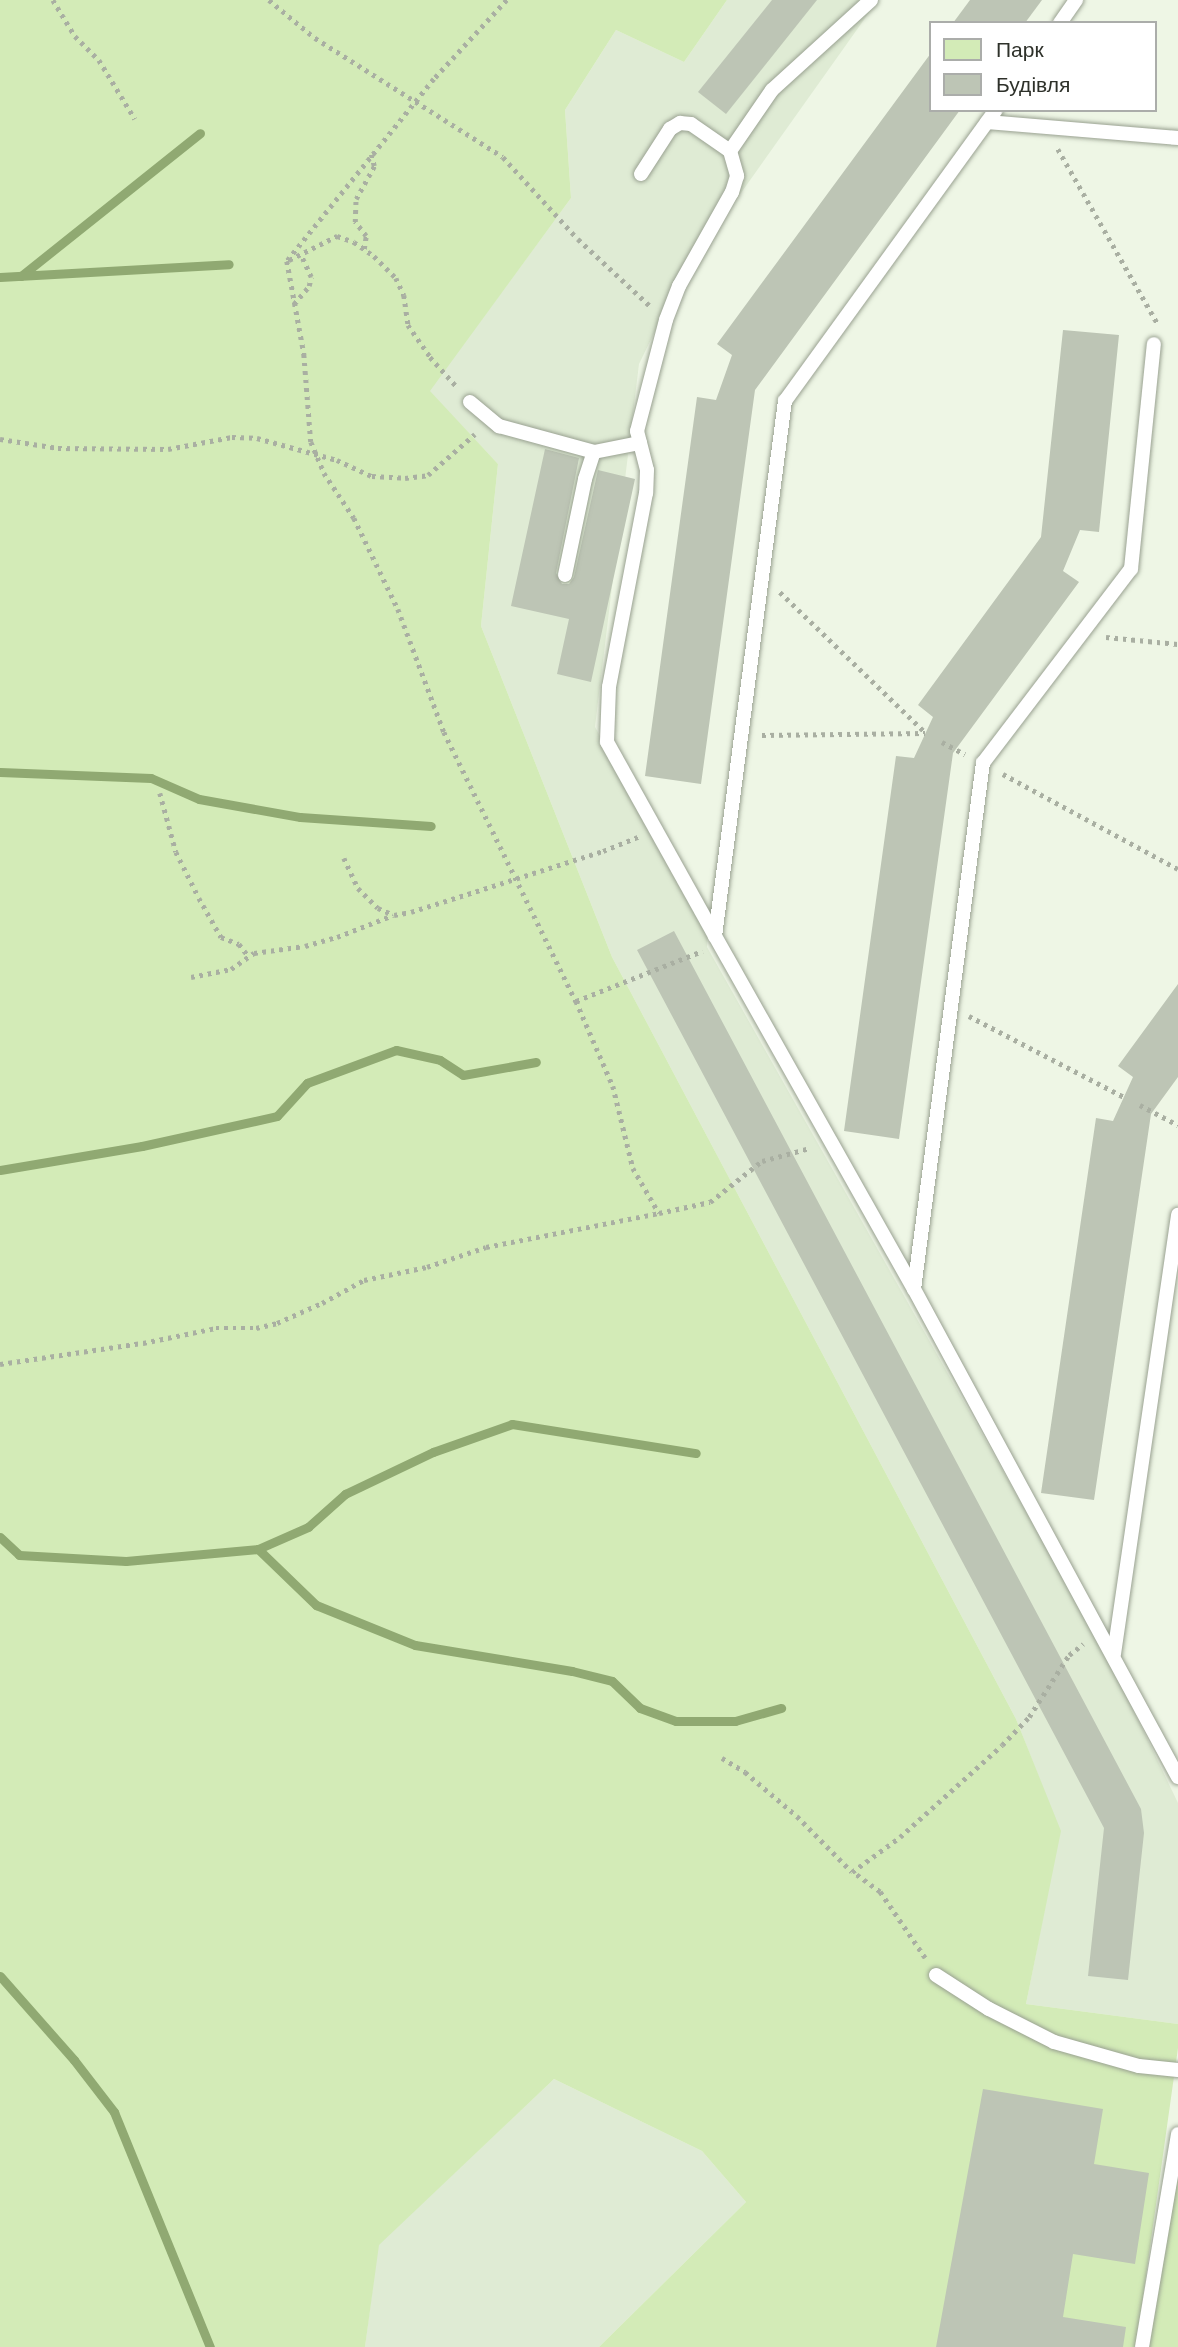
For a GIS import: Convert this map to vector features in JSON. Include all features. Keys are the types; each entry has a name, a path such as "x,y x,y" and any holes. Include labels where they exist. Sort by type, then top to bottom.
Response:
{"lane":[{"path":"730,151 772,90 871,0"},
{"path":"1061,21 1076,0"},
{"path":"717,940 740,736 785,401 992,116 1045,127 1178,138"},
{"path":"641,174 670,129 680,123 691,124 730,151 737,176 732,192 679,286 666,320 637,431 647,470 646,493 609,687 607,726 613,755 914,1289 1114,1654 1178,1777"},
{"path":"914,1289 949,1006 983,764 1131,569 1154,344"},
{"path":"470,402 499,426 594,452 640,443"},
{"path":"565,575 585,478 594,452"},
{"path":"1114,1654 1178,1215"},
{"path":"936,1975 989,2009 1054,2042 1139,2066 1178,2070"},
{"path":"1142,2347 1178,2134"}],"path":[{"path":"53,0 75,36 99,60 135,119"},
{"path":"269,0 315,38 417,100 503,157 587,248 666,320"},
{"path":"507,0 371,154 287,261 304,354 311,442 324,472 354,518 398,609 444,732 576,1001 613,1086 633,1168 659,1213"},
{"path":"1045,127 1162,330"},
{"path":"364,249 366,236 355,222 356,199 374,166 371,154"},
{"path":"287,261 337,236 364,249 396,278 404,295 408,325 430,357 470,402"},
{"path":"294,305 309,286 311,277 301,256"},
{"path":"0,439 58,449 168,449 232,436 257,438 337,460 372,476 405,478 428,475 492,420"},
{"path":"740,736 926,733 762,575"},
{"path":"1081,634 1178,644"},
{"path":"942,742 1178,869"},
{"path":"160,793 176,852 220,937 239,944 249,957"},
{"path":"191,977 231,969 249,957 337,937 394,915 411,912 603,851 654,830"},
{"path":"344,858 358,888 378,908 394,915"},
{"path":"576,1001 717,940"},
{"path":"949,1006 1124,1097"},
{"path":"1139,1105 1178,1125"},
{"path":"0,1364 143,1343 216,1328 256,1328 277,1323 364,1280 427,1267 486,1247 710,1202 762,1161 830,1140"},
{"path":"852,1872 901,1838 1002,1745 1029,1717 1069,1655 1080,1645 1103,1635"},
{"path":"722,1758 745,1772 797,1816 852,1872 880,1892 936,1975"}],"shaded area":[{"path":"727,0 878,0 682,276 639,364 595,727 708,929 707,947 1108,1657 1178,1803 1178,2024 1026,2004 1060,1831 1016,1719 612,957 481,626 498,464 429,391 571,198 565,110 616,30 684,62"},
{"path":"554,2079 702,2151 746,2202 599,2347 365,2347 378,2245"}],"green space":[{"path":"0,0 727,0 684,62 616,30 565,110 571,198 430,391 498,464 481,626 612,957 1016,1719 1061,1831 1026,2004 1178,2024 1178,2048 1136,2347 599,2347 746,2202 702,2151 554,2079 379,2245 365,2347 0,2347"},
{"path":"1178,2139 1178,2347 1149,2347"}],"building":[{"path":"772,0 817,0 726,114 698,92"},
{"path":"970,0 1042,0 1026,21 954,21"},
{"path":"930,54 930,112 959,112 755,390 701,784 645,776 697,397 716,400 732,355 717,344"},
{"path":"1063,330 1119,335 1099,532 1080,530 1063,571 1079,582 953,753 899,1139 844,1131 896,756 914,758 933,717 918,705 1041,537"},
{"path":"545,449 579,458 556,573 562,584 569,584 574,577 598,470 635,479 591,682 557,674 569,619 511,606"},
{"path":"674,931 1141,1809 1144,1833 1128,1980 1088,1976 1104,1828 637,950"},
{"path":"1178,984 1178,1077 1151,1114 1094,1500 1041,1493 1096,1118 1113,1121 1133,1077 1118,1066"},
{"path":"983,2089 1103,2109 1094,2164 1149,2173 1135,2264 1073,2254 1063,2317 1126,2327 1123,2347 936,2347"}],"waterway":[{"path":"21,276 200,133"},
{"path":"0,277 229,264"},
{"path":"0,772 151,778 199,799 300,817 431,826"},
{"path":"0,1170 142,1146 277,1116 307,1083 396,1050 440,1060 463,1075 536,1062"},
{"path":"258,1549 308,1527 345,1494 433,1452 512,1424 696,1453"},
{"path":"0,1537 19,1555 126,1561 258,1549 316,1605 415,1645 572,1671 612,1681 640,1708 676,1721 735,1721 781,1708"},
{"path":"0,1976 74,2060 114,2112 210,2347"}]}
